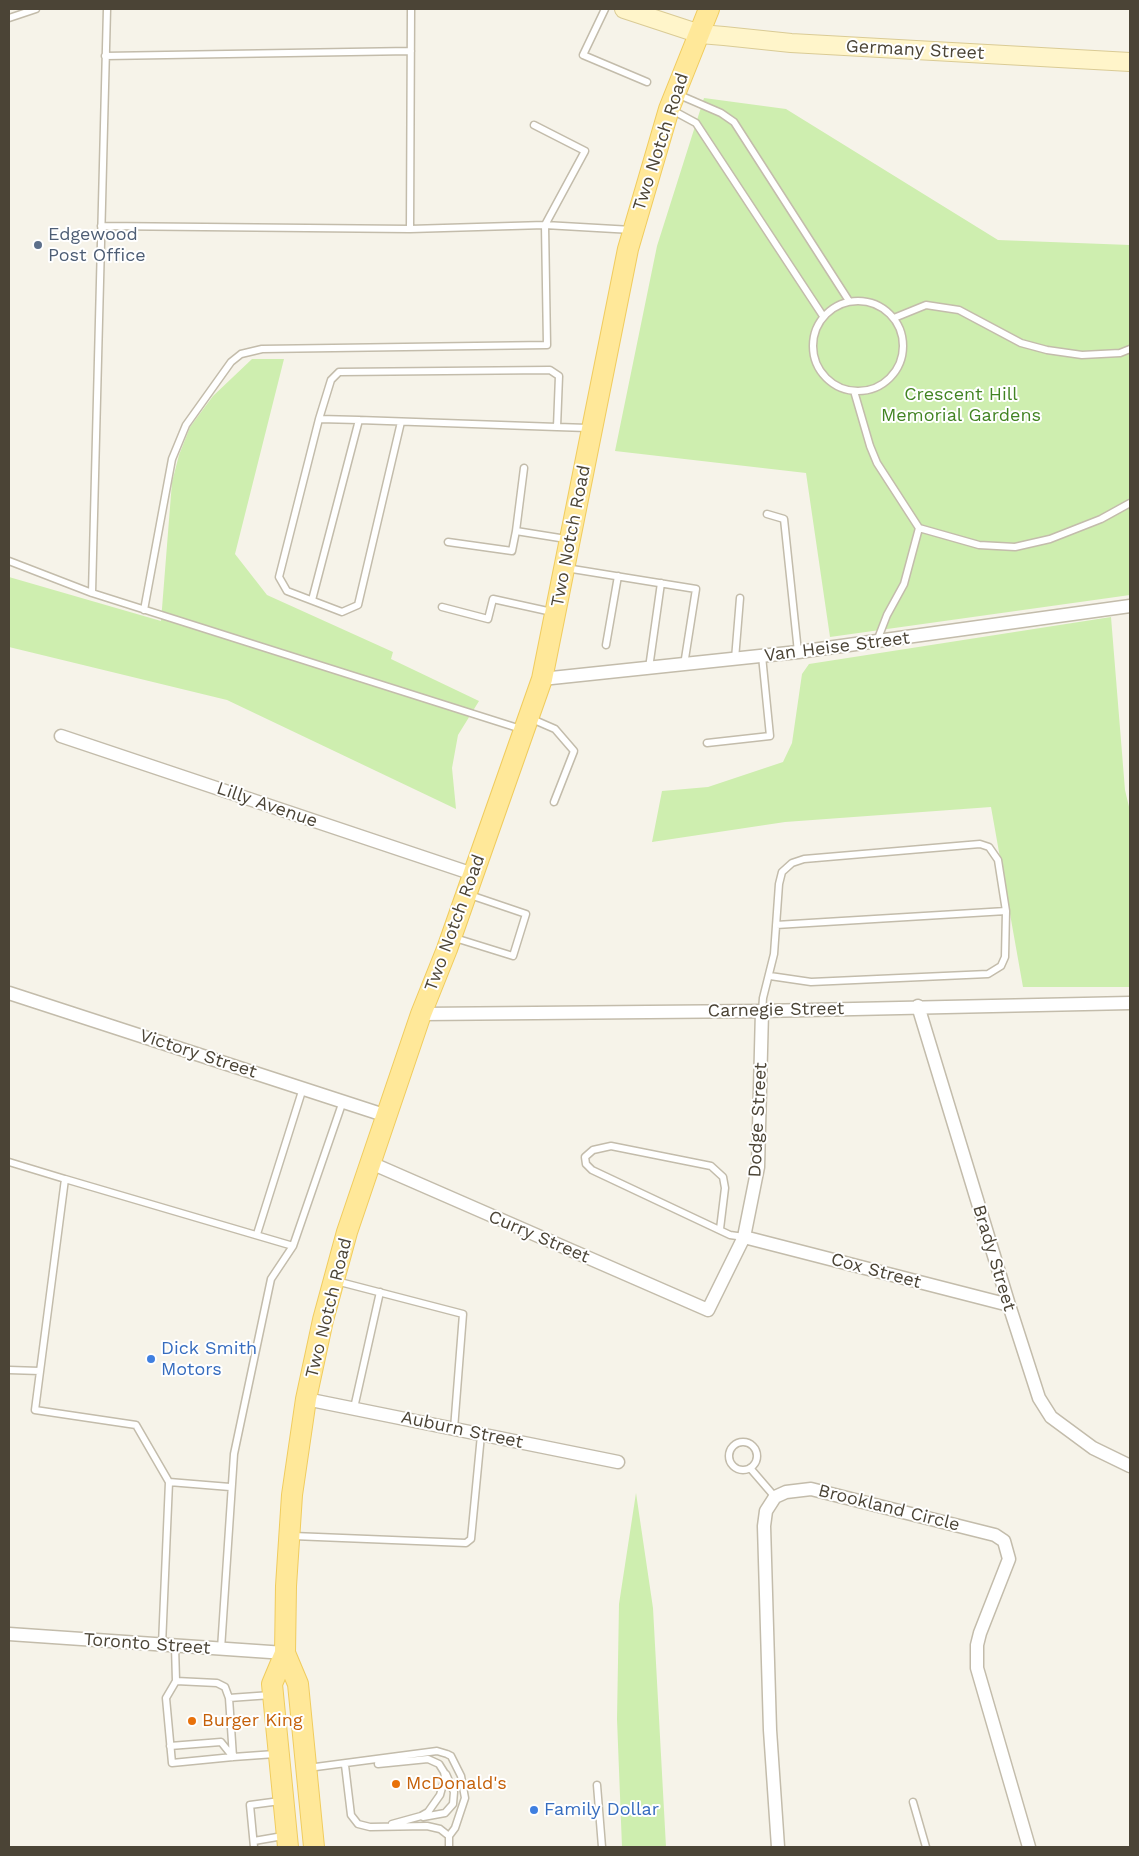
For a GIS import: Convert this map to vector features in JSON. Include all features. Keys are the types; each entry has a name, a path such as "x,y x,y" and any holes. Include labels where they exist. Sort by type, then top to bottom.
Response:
{"main road":[{"name":"Two Notch Road","path":"288,1841 272,1684 285,1653 289,1536 306,1399 333,1280 421,1014 451,937 542,679 633,230 672,101 709,9"},
{"path":"285,1653 298,1684 314,1847"}],"street":[{"name":"Germany Street","path":"624,9 700,34 792,43 1130,62"},
{"name":"Van Heise Street","path":"542,679 736,660 1130,606"},
{"name":"Lilly Avenue","path":"62,736 473,874"},
{"name":"Victory Street","path":"9,993 387,1116"},
{"name":"Carnegie Street","path":"421,1014 762,1011 918,1006 1130,1003"},
{"name":"Brady Street","path":"918,1006 1009,1305 1040,1398 1051,1417 1093,1448 1130,1466"},
{"name":"Dodge Street","path":"708,1310 744,1236 758,1166 762,1011"},
{"name":"Curry Street","path":"371,1163 708,1310"},
{"name":"Cox Street","path":"744,1236 1009,1305"},
{"name":"Auburn Street","path":"306,1399 618,1462"},
{"name":"Brookland Circle","path":"775,1497 786,1492 811,1489 995,1535 1004,1541 1009,1559 980,1633 977,1645 977,1668 1030,1847"},
{"path":"775,1497 766,1511 764,1526 770,1730 778,1847"},
{"name":"Toronto Street","path":"9,1634 285,1653"}],"lane":[{"path":"9,18 36,9"},
{"path":"92,594 104,56 107,9"},
{"path":"410,229 411,9"},
{"path":"606,9 584,56 647,82"},
{"path":"104,56 411,51"},
{"path":"672,101 721,113 734,122 849,301"},
{"path":"672,101 696,123 824,316"},
{"path":"144,610 172,459 186,425 230,362 240,354 262,349 547,345 545,224 585,151 534,125"},
{"path":"101,226 410,229 545,224 633,230"},
{"path":"849,301 872,303 885,309 894,318 902,337 902,356 898,366 890,377 877,386 854,390 842,388 825,377 815,361 813,339 817,326 824,316 837,305 849,301"},
{"path":"894,318 926,305 959,310 1021,343 1047,350 1082,354 1120,353 1130,349"},
{"path":"401,422 358,605 342,612 287,591 279,577 319,419 331,380 339,372 550,370 559,376 557,427"},
{"path":"854,390 870,446 878,463 920,528 979,545 1015,547 1050,539 1101,519 1130,503"},
{"path":"319,419 592,428"},
{"path":"312,600 359,420"},
{"path":"448,542 512,551 524,468"},
{"path":"767,514 784,519 798,652"},
{"path":"877,642 887,615 904,584 920,528"},
{"path":"516,531 570,539"},
{"path":"9,561 92,594 527,724 555,729 574,750 554,802"},
{"path":"564,568 696,589 684,665"},
{"path":"606,645 618,576"},
{"path":"649,668 661,583"},
{"path":"736,660 740,598"},
{"path":"442,607 488,619 493,599 555,613"},
{"path":"707,743 770,736 762,656"},
{"path":"762,1011 763,998 770,976 779,884 782,872 792,863 804,859 980,844 990,848 998,860 1006,911 1005,957 1001,966 988,974 811,982 770,976"},
{"path":"451,937 513,956 526,914 466,894"},
{"path":"776,925 1006,911"},
{"path":"257,1234 303,1088"},
{"path":"221,1648 230,1487 234,1454 270,1279 293,1246 343,1101"},
{"path":"720,1229 725,1188 723,1177 717,1170 684,1160 611,1146 599,1147 585,1157 586,1164 592,1170 730,1235 744,1236"},
{"path":"9,1162 293,1246"},
{"path":"65,1179 35,1410 136,1425 169,1482 168,1645 176,1680 166,1698 172,1763 279,1753"},
{"path":"333,1280 463,1314 454,1429"},
{"path":"354,1408 380,1292"},
{"path":"9,1370 40,1371"},
{"path":"289,1536 466,1543 471,1539 481,1435"},
{"path":"748,1443 755,1448 755,1461 750,1468 740,1470 730,1461 729,1451 735,1444 748,1443"},
{"path":"750,1468 775,1497"},
{"path":"169,1482 230,1487"},
{"path":"176,1680 217,1683 225,1687 229,1698 233,1757"},
{"path":"229,1698 273,1694"},
{"path":"170,1746 221,1742 233,1757"},
{"path":"345,1765 437,1751 451,1756 461,1776 465,1798 461,1814 449,1836 449,1847"},
{"path":"305,1769 428,1760 440,1764 454,1792 453,1804 450,1809 438,1816 412,1819"},
{"path":"345,1765 353,1820 363,1826 433,1826 449,1836"},
{"path":"381,1826 421,1816 432,1807 443,1786 444,1772"},
{"path":"597,1785 602,1847"},
{"path":"284,1800 250,1805 254,1844 288,1841"},
{"path":"913,1802 926,1847"}],"green space":[{"name":"Crescent Hill Memorial Gardens","path":"704,98 786,109 998,240 1130,245 1130,595 830,637 806,473 615,451 657,246"},
{"path":"252,359 284,359 235,554 267,595 393,652 391,659 479,701 458,735 452,768 456,809 227,700 9,647 9,577 161,621 172,482 179,455 190,427 213,396"},
{"path":"1111,617 1125,790 1130,811 1130,987 1023,987 991,807 785,822 652,842 662,791 708,787 783,762 792,743 802,674 809,664"},
{"path":"636,1493 653,1608 666,1847 622,1847 617,1719 619,1604"}],"place":[{"name":"Edgewood Post Office","path":"38,245"},
{"name":"Dick Smith Motors","path":"151,1359"},
{"name":"Burger King","path":"192,1721"},
{"name":"McDonald's","path":"396,1784"},
{"name":"Family Dollar","path":"534,1810"}]}
